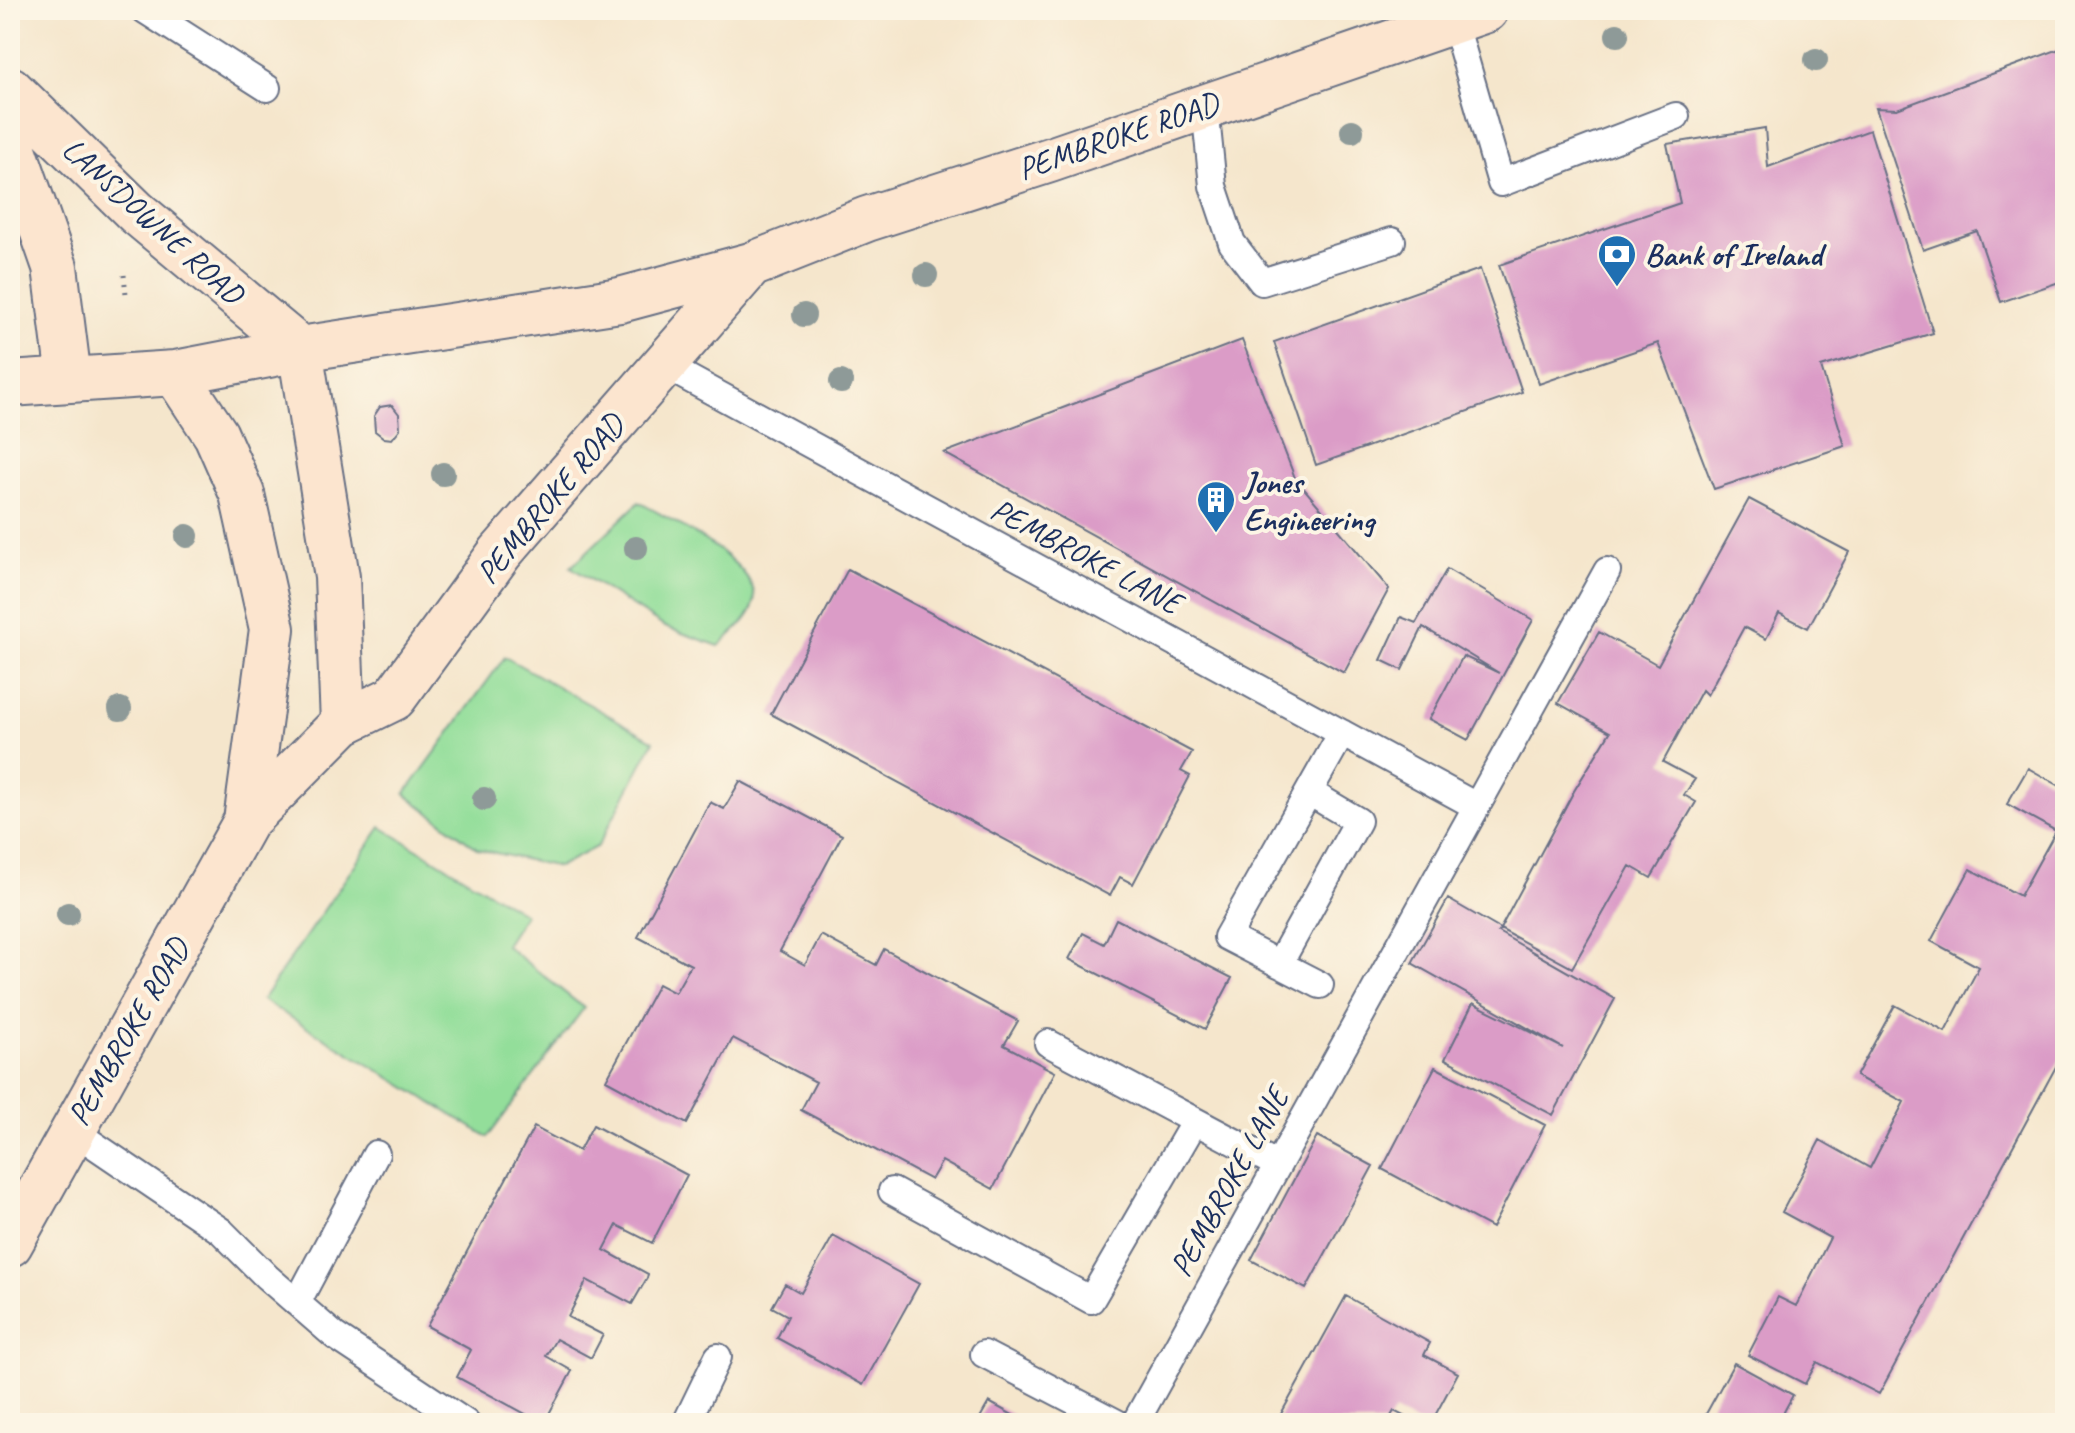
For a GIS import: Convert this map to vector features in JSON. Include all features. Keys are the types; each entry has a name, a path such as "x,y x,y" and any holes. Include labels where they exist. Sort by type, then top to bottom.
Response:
{"main road":[{"name":"PEMBROKE ROAD","path":"246,821 272,629 242,494 216,435 175,373 300,349 620,300 751,265 867,219 1470,16"},
{"name":"LANSDOWNE ROAD","path":"10,89 136,212 300,349"},
{"name":"LANSDOWNE ROAD","path":"10,138 55,267 69,379"},
{"name":"PEMBROKE ROAD","path":"10,1244 246,821 343,723 394,698 500,553 751,265"},
{"path":"300,349 337,577 343,723"},
{"path":"10,384 175,373"}],"lane":[{"path":"145,10 267,88"},
{"path":"1470,16 1501,183 1676,116"},
{"path":"1205,107 1213,186 1232,243 1262,282 1392,241"},
{"name":"PEMBROKE LANE","path":"664,365 1476,806"},
{"name":"PEMBROKE LANE","path":"1135,1423 1607,571"},
{"path":"1320,985 1227,937 1342,733"},
{"path":"1279,964 1358,821 1309,792"},
{"path":"1048,1043 1278,1165"},
{"path":"892,1191 1091,1300 1195,1121"},
{"path":"72,1130 221,1231 335,1336 466,1423"},
{"path":"297,1303 376,1154"},
{"path":"984,1354 1117,1423"},
{"path":"686,1423 718,1357"}],"green space":[{"path":"639,502 714,546 747,577 754,593 752,609 719,646 665,627 571,567"},
{"path":"505,657 654,741 598,846 558,867 478,849 405,794"},
{"path":"381,827 525,914 505,945 584,1008 488,1137 262,1000"}],"building":[{"path":"2065,47 2065,280 2001,302 1977,231 1923,250 1876,108 1897,109"},
{"path":"1765,128 1768,167 1870,130 1933,333 1821,367 1845,446 1714,489 1658,343 1539,384 1499,265 1680,203 1667,144"},
{"path":"1480,269 1522,392 1316,465 1274,342"},
{"name":"Jones Engineering","path":"1242,340 1295,478 1389,589 1344,673 944,453"},
{"path":"392,405 399,414 400,429 392,439 384,438 375,431 374,416 380,407"},
{"path":"1749,499 1849,552 1808,628 1779,613 1766,639 1744,627 1707,695 1702,690 1663,762 1695,779 1684,795 1696,802 1651,878 1630,866 1572,968 1500,929 1574,791 1610,732 1558,703 1599,632 1658,665"},
{"path":"848,569 1192,752 1181,771 1190,776 1133,884 1120,877 1110,896 771,714"},
{"path":"1447,569 1533,620 1468,740 1429,719 1463,656 1499,673 1423,627 1402,670 1381,660 1401,617 1416,623"},
{"path":"2028,768 2065,789 2065,1050 1879,1394 1817,1362 1805,1384 1748,1355 1778,1297 1796,1306 1830,1238 1782,1212 1820,1140 1870,1168 1904,1102 1856,1076 1895,1005 1945,1032 1979,967 1931,941 1970,869 2020,896 2056,831 2007,804"},
{"path":"740,781 842,835 780,951 805,965 821,935 876,965 884,949 1018,1021 1004,1045 1055,1072 993,1189 942,1161 931,1180 801,1110 816,1082 733,1038 687,1124 606,1080 658,984 675,993 691,965 638,937 710,802 724,809"},
{"path":"1448,899 1500,929 1498,932 1615,999 1553,1115 1445,1059 1473,1003 1563,1048 1412,963"},
{"path":"1116,919 1232,978 1205,1029 1069,959 1083,933 1104,944"},
{"path":"1435,1067 1545,1125 1492,1228 1382,1169"},
{"path":"593,1125 687,1175 652,1243 617,1225 604,1250 648,1274 647,1278 632,1304 587,1280 568,1317 603,1335 591,1358 556,1339 546,1356 572,1371 542,1423 457,1377 471,1350 427,1326 534,1127 579,1151"},
{"path":"1317,1136 1373,1166 1306,1289 1251,1260"},
{"path":"833,1236 919,1284 863,1385 777,1338 788,1316 772,1307 785,1284 801,1293"},
{"path":"1346,1296 1430,1343 1424,1355 1458,1373 1431,1423 1417,1423 1394,1411 1387,1423 1276,1423"},
{"path":"1734,1363 1793,1395 1778,1423 1701,1423"},
{"path":"989,1402 1027,1423 977,1423"}],"place":[{"name":"Bank of Ireland","path":"1617,288"},
{"name":"Jones Engineering","path":"1216,534"}]}
